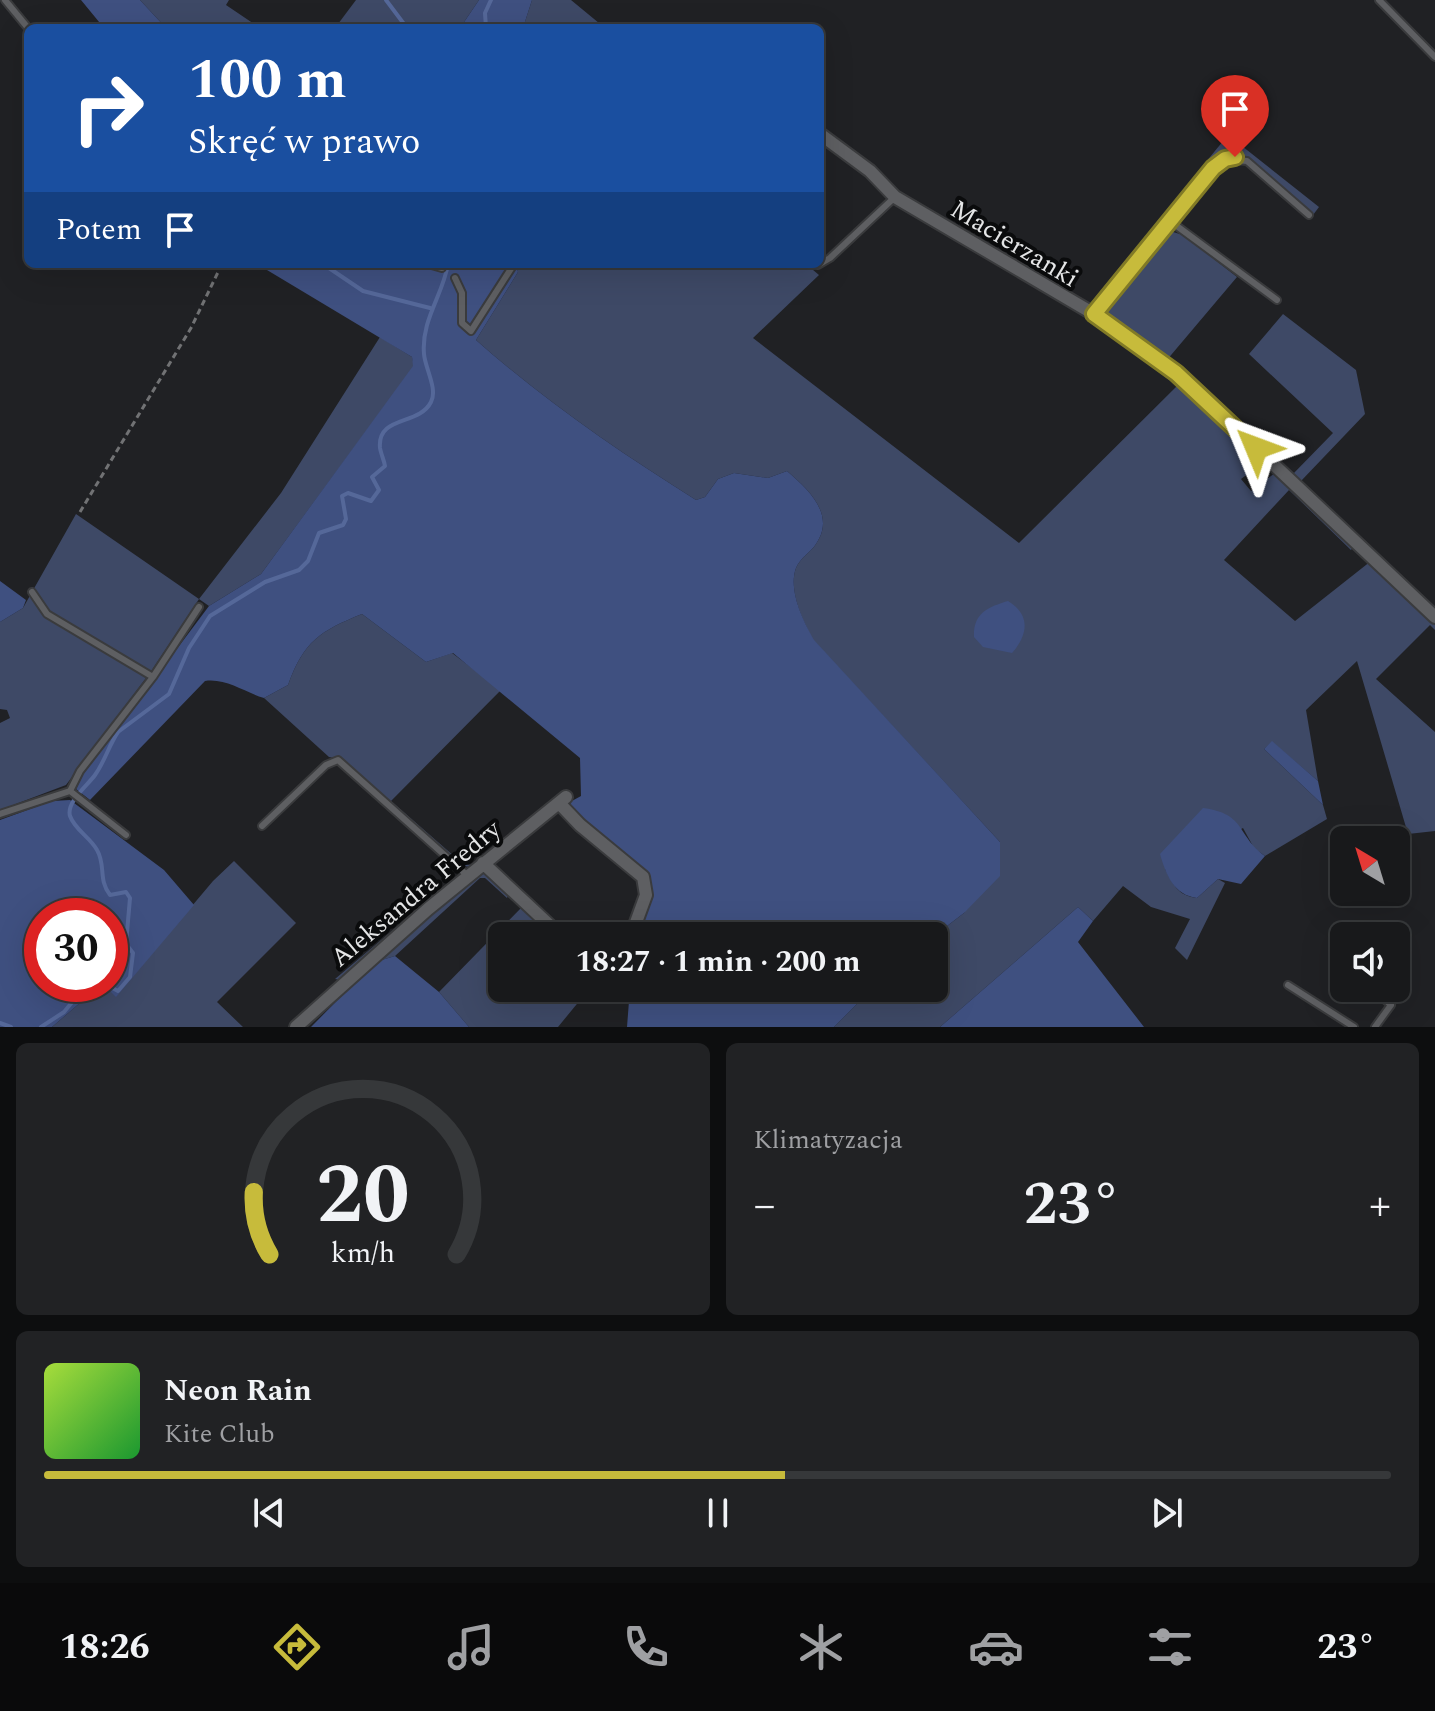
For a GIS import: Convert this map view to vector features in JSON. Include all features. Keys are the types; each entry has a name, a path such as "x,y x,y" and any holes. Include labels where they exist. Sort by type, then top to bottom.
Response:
{"street":[{"name":"Macierzanki","path":"824,137 870,171 895,197 1094,314 1195,390 1434,613"},
{"name":"Aleksandra Fredry","path":"296,1027 343,982 562,800 643,877 646,895 636,922"},
{"path":"483,863 546,922"}],"lane":[{"path":"5,0 25,24"},
{"path":"1379,0 1435,57"},
{"path":"1094,314 1213,168 1230,158 1247,161 1309,215"},
{"path":"824,262 895,197"},
{"path":"1170,221 1277,300"},
{"path":"455,278 462,293 462,323 471,331 511,268"},
{"path":"32,592 47,614 153,677"},
{"path":"73,793 80,771 153,677 199,607"},
{"path":"262,826 326,765 338,760 468,876"},
{"path":"73,793 126,835"},
{"path":"0,814 73,793"},
{"path":"1288,985 1354,1027"},
{"path":"1375,1027 1391,1005 1388,1002"}],"path":[{"path":"80,512 191,328 220,268"}],"shaded area":[{"path":"81,0 140,0 162,24 101,24"},
{"path":"140,0 229,0 226,5 254,24 162,24"},
{"path":"356,0 479,0 463,24 338,24"},
{"path":"479,0 532,0 524,24 463,24"},
{"path":"532,0 571,0 600,24 524,24"},
{"path":"1228,135 1319,207 1313,215 1250,160 1230,155 1212,164 1093,307 1088,308 991,250 990,245 1089,305"},
{"path":"1173,232 1183,235 1237,277 1166,361 1105,317 1104,306 1163,236"},
{"path":"264,268 517,268 518,272 476,340 555,405 696,500 705,497 718,479 734,473 768,478 787,471 811,495 823,523 816,544 798,564 794,577 801,615 814,640 1000,842 1000,876 948,925 948,922 638,922 648,883 573,812 570,802 581,796 580,758 453,653 426,662 362,614 315,639 300,658 288,685 264,698 228,683 205,681 90,800 76,789 83,774 209,606 261,574 413,366 412,357"},
{"path":"517,268 811,268 819,275 753,338 1019,543 1177,386 1152,367 1154,361 1193,392 1264,462 1241,479 1251,491 1275,473 1353,547 1351,550 1289,490 1224,560 1295,621 1371,561 1435,623 1435,630 1430,625 1376,679 1435,732 1435,831 1410,834 1410,826 1406,826 1357,661 1306,710 1318,781 1272,742 1264,749 1323,805 1327,819 1265,856 1254,848 1243,828 1165,869 1177,888 1190,897 1197,898 1218,879 1225,883 1187,960 1175,948 1190,919 1151,907 1123,886 1093,921 1078,907 940,1027 834,1027 859,1002 948,1002 948,925 964,913 1000,842 813,640 798,605 794,577 798,564 816,544 823,523 817,504 795,478 787,471 768,478 734,473 718,479 705,497 696,500 583,424 476,340 518,272"},
{"path":"1283,314 1356,370 1365,414 1301,481 1293,474 1333,433 1249,354"},
{"path":"380,337 412,357 414,366 261,574 209,606 199,599 281,493"},
{"path":"76,514 199,599 152,670 66,785 0,810 0,723 10,718 7,710 0,709 0,622 23,608"},
{"path":"0,581 26,600 23,608 0,622"},
{"path":"1008,601 1021,612 1024,619 1021,639 1012,653 983,647 974,637 976,622 983,612"},
{"path":"362,614 426,662 452,653 501,690 391,801 463,864 473,865 511,833 473,867 462,866 344,760 329,757 264,698 288,685 300,658 315,639"},
{"path":"1272,741 1318,781 1323,805 1264,749"},
{"path":"70,800 164,870 194,905 128,983 128,898 24,898 24,1002 81,1002 52,1027 0,1027 0,820 52,801"},
{"path":"1203,808 1234,820 1265,856 1241,884 1218,879 1197,898 1177,888 1168,876 1160,854"},
{"path":"234,861 296,923 217,1002 243,1027 52,1027 81,1002 128,1002 128,982 213,881"},
{"path":"479,873 486,874 509,893 507,898 485,878 480,878 395,956 375,962"},
{"path":"451,881 452,884 341,980 335,979"},
{"path":"522,907 539,922 507,922"},
{"path":"1078,907 1093,921 1078,942 1144,1027 940,1027"},
{"path":"488,942 488,1002 579,1002 558,1027 469,1027 439,992"},
{"path":"395,956 439,992 469,1027 311,1027 375,962"},
{"path":"629,1002 859,1002 834,1027 627,1027"}],"waterway":[{"path":"386,0 404,24"},
{"path":"486,24 485,13 491,0"},
{"path":"329,268 363,291 430,308"},
{"path":"128,921 130,898 126,892 110,895 106,889 100,856 72,821 71,805 98,770 118,732 169,694 189,648 210,616 265,582 299,570 308,561 319,533 343,525 346,519 342,496 348,493 371,501 379,490 372,477 385,466 380,448 385,430 418,415 433,397 424,342 447,268"},
{"path":"128,947 133,953 128,979"},
{"path":"41,1027 64,1012 72,1002"},
{"path":"0,1023 11,1027"}],"route":[{"path":"1235,157 1219,162 1213,168 1094,314 1176,373 1256,448"}]}
